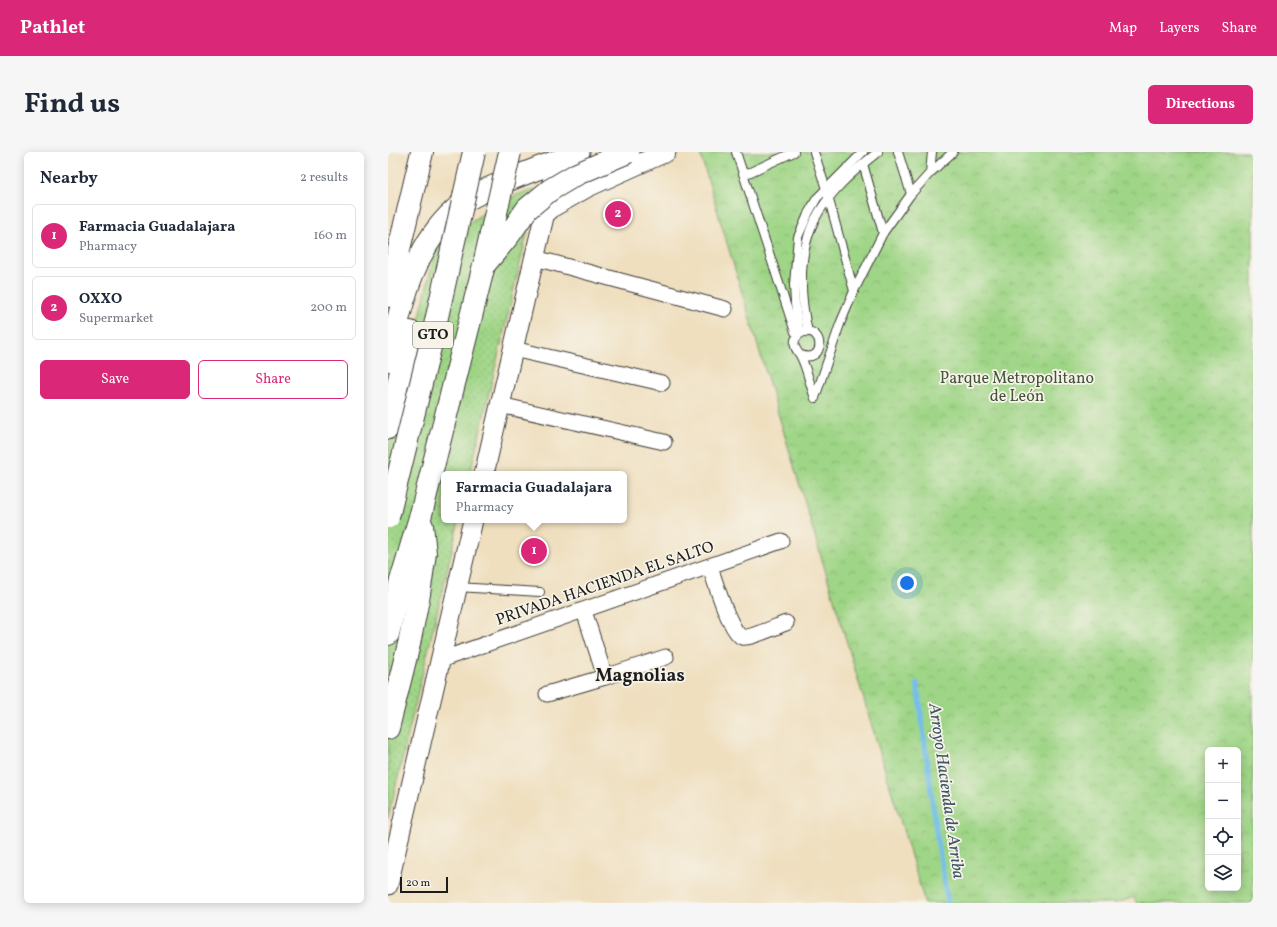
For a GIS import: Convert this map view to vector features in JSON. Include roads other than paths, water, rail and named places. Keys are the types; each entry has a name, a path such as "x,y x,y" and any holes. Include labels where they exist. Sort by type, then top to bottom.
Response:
{"main road":[{"path":"388,296 422,152"},
{"name":"GTO","path":"388,517 432,339 474,152"},
{"name":"GTO","path":"388,634 400,584 421,514 484,265 510,152"},
{"path":"484,265 509,235 527,209 550,190 577,174 628,152"},
{"path":"388,360 412,274 431,237 442,222 466,200 561,155"},
{"path":"388,428 431,237"},
{"path":"388,728 409,644 419,594 425,553 421,514"}],"street":[{"path":"485,471 544,215 561,155 580,152"},
{"path":"544,215 553,207 588,187 666,152"},
{"path":"535,258 725,309"},
{"path":"513,349 662,383"},
{"path":"500,406 664,442"},
{"path":"388,885 472,523"},
{"name":"PRIVADA HACIENDA EL SALTO","path":"440,660 782,541"},
{"path":"710,567 731,624 737,634 741,637 750,636 786,623"},
{"path":"584,611 605,677"},
{"path":"547,694 666,657"}],"lane":[{"path":"736,152 802,334"},
{"path":"744,175 794,152"},
{"path":"814,152 826,189 854,291"},
{"path":"802,334 795,304 794,278 798,238 809,212 817,198 863,152"},
{"path":"878,152 862,164 828,199 814,221 806,244 802,274 802,334 795,345 801,356 815,398 834,341 854,291 883,233 911,194 930,173 953,152"},
{"path":"898,152 911,194"},
{"path":"930,173 932,152"},
{"path":"862,164 883,233"},
{"path":"801,356 809,357 816,354 819,350 820,342 816,335 802,334"},
{"path":"820,342 834,341"},
{"path":"457,587 540,592"}],"waterway":[{"name":"Arroyo Hacienda de Arriba","path":"917,683 937,838 948,903"}],"place":[{"name":"OXXO","path":"618,214"},
{"name":"Farmacia Guadalajara","path":"534,551"}],"district":[{"name":"Magnolias","path":"640,676"}],"park label":[{"name":"Parque Metropolitano de León","path":"1017,388"}]}
